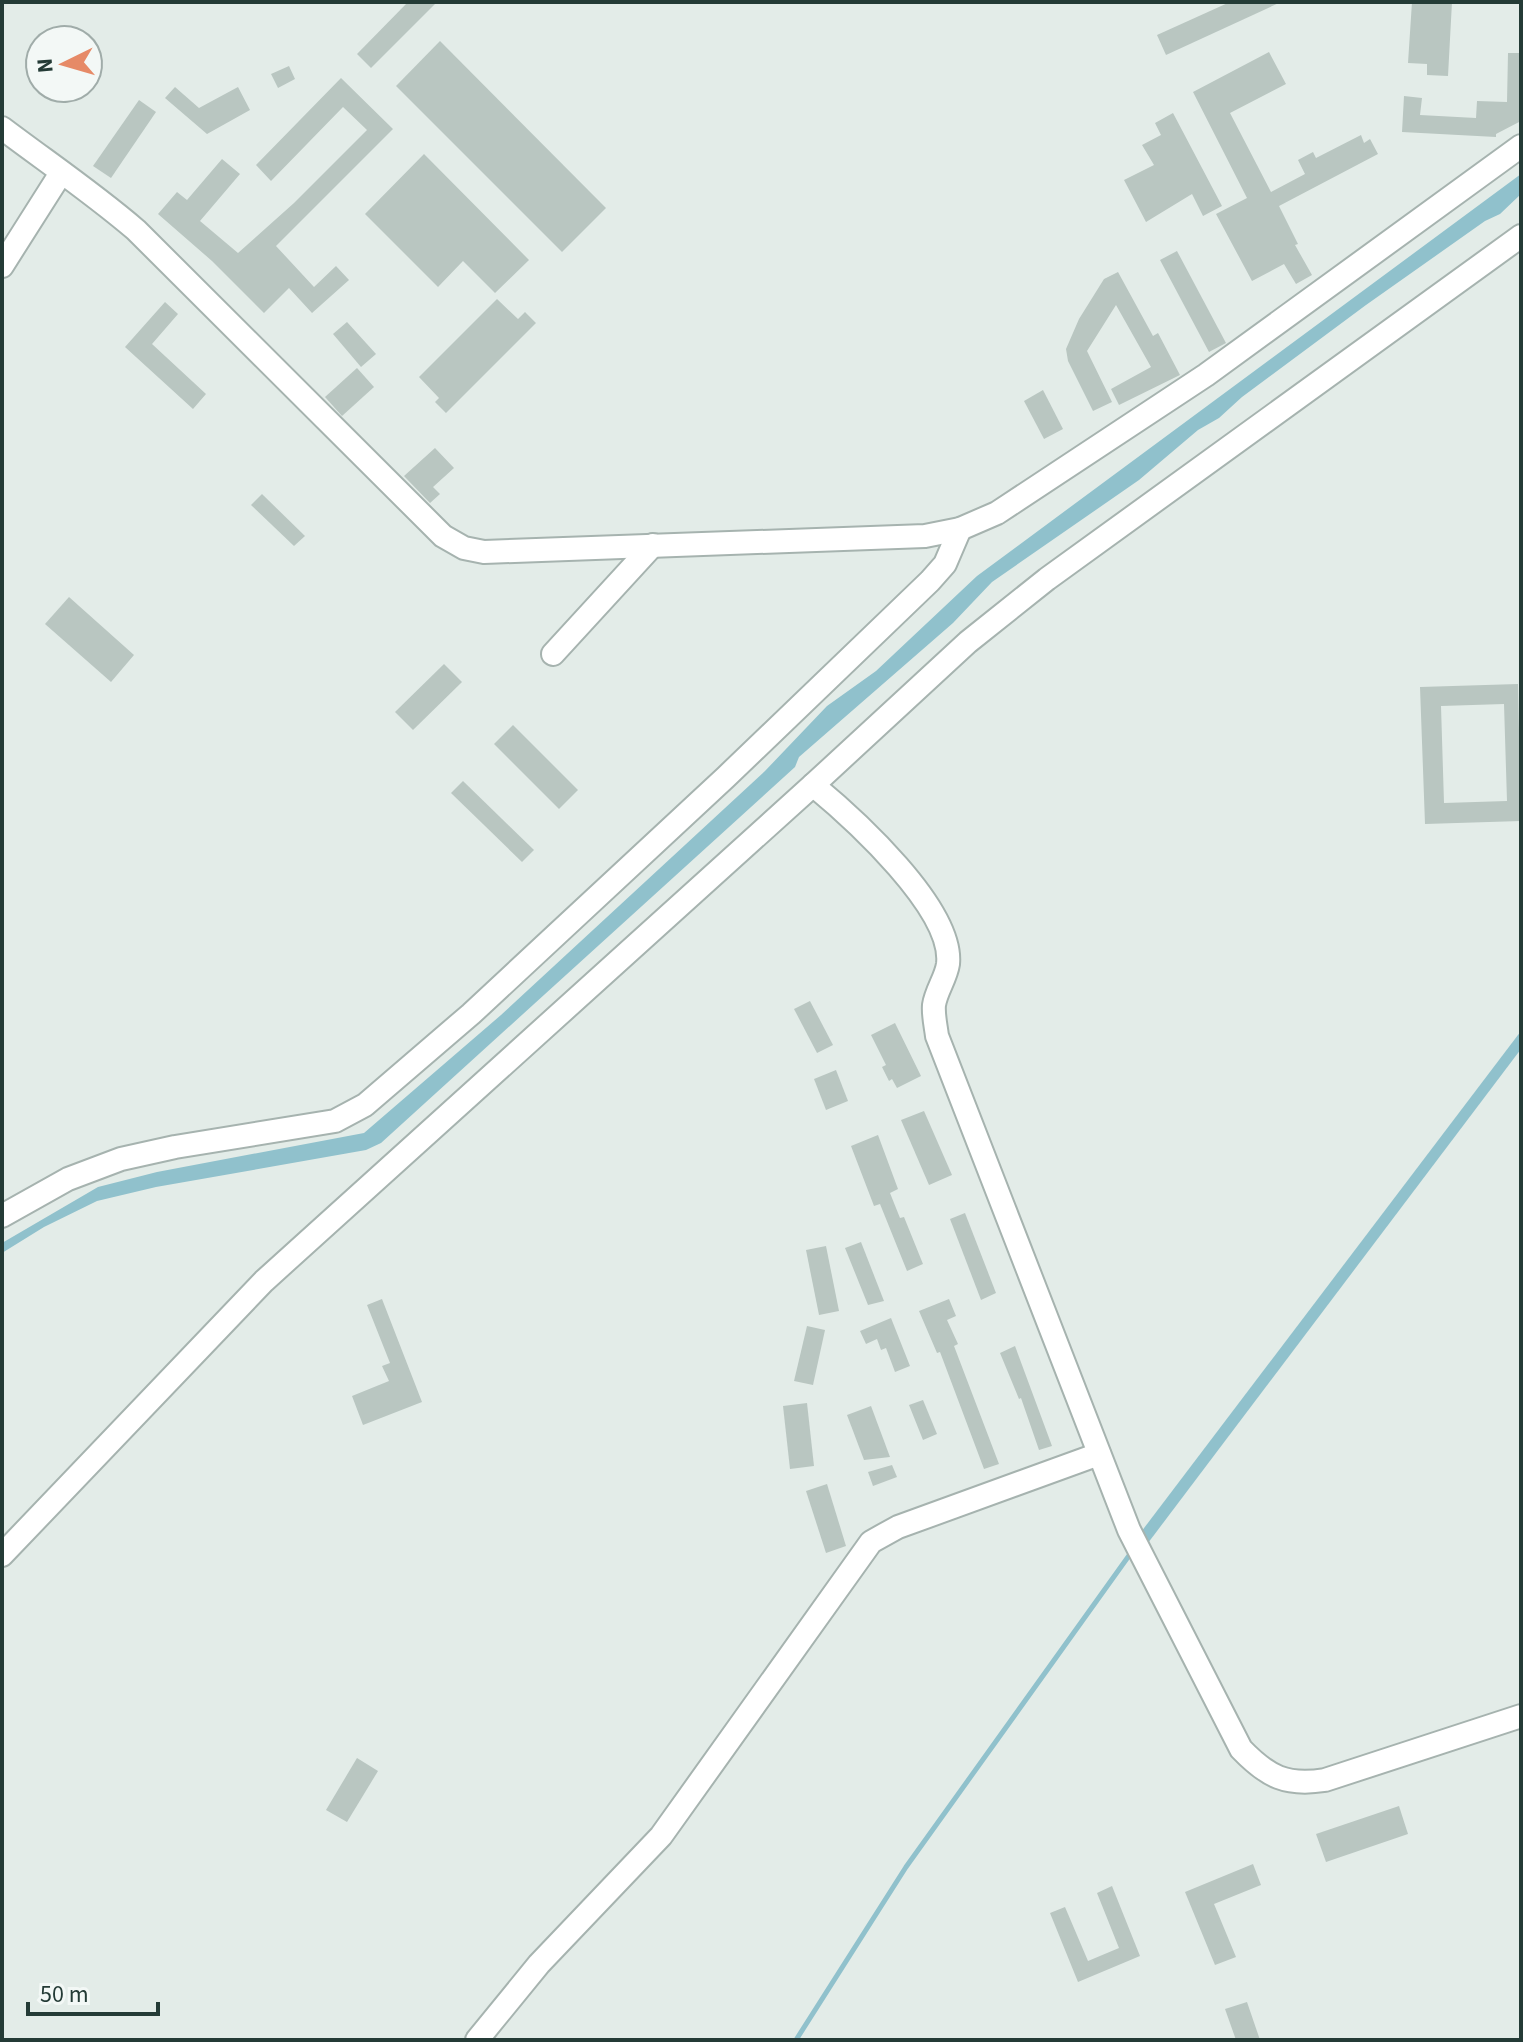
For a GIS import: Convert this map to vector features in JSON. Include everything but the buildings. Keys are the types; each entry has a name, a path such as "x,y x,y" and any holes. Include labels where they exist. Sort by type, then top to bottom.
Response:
{"street":[{"path":"2,128 95,195 136,230 443,536 464,548 484,552 925,536 960,529 997,513 1206,375 1521,146"},
{"path":"2,266 61,173"},
{"path":"2,1555 264,1281 968,642 1047,579 1521,236"},
{"path":"2,1216 68,1179 121,1159 335,1121 365,1105 483,1004 930,581 945,564 960,529"},
{"path":"553,654 653,545"},
{"path":"813,785 892,859 929,907 944,935 948,963 934,1005 937,1036 1129,1530 1241,1749 1258,1767 1282,1780 1303,1784 1325,1780 1521,1716"},
{"path":"477,2040 539,1964 661,1836 871,1542 898,1527 1099,1454"}],"water":[{"path":"1521,174 1521,194 1500,214 1485,221 1366,305 1242,397 1219,418 1198,430 1139,480 992,582 953,623 799,757 795,767 381,1143 366,1150 156,1187 97,1201 44,1227 2,1253 2,1243 98,1187 157,1172 364,1133 501,1015 765,771 827,706 876,671 977,576"},
{"path":"1521,1031 1521,1049 1148,1543 1138,1536"}],"waterway":[{"path":"796,2040 906,1867 1133,1550"}]}
